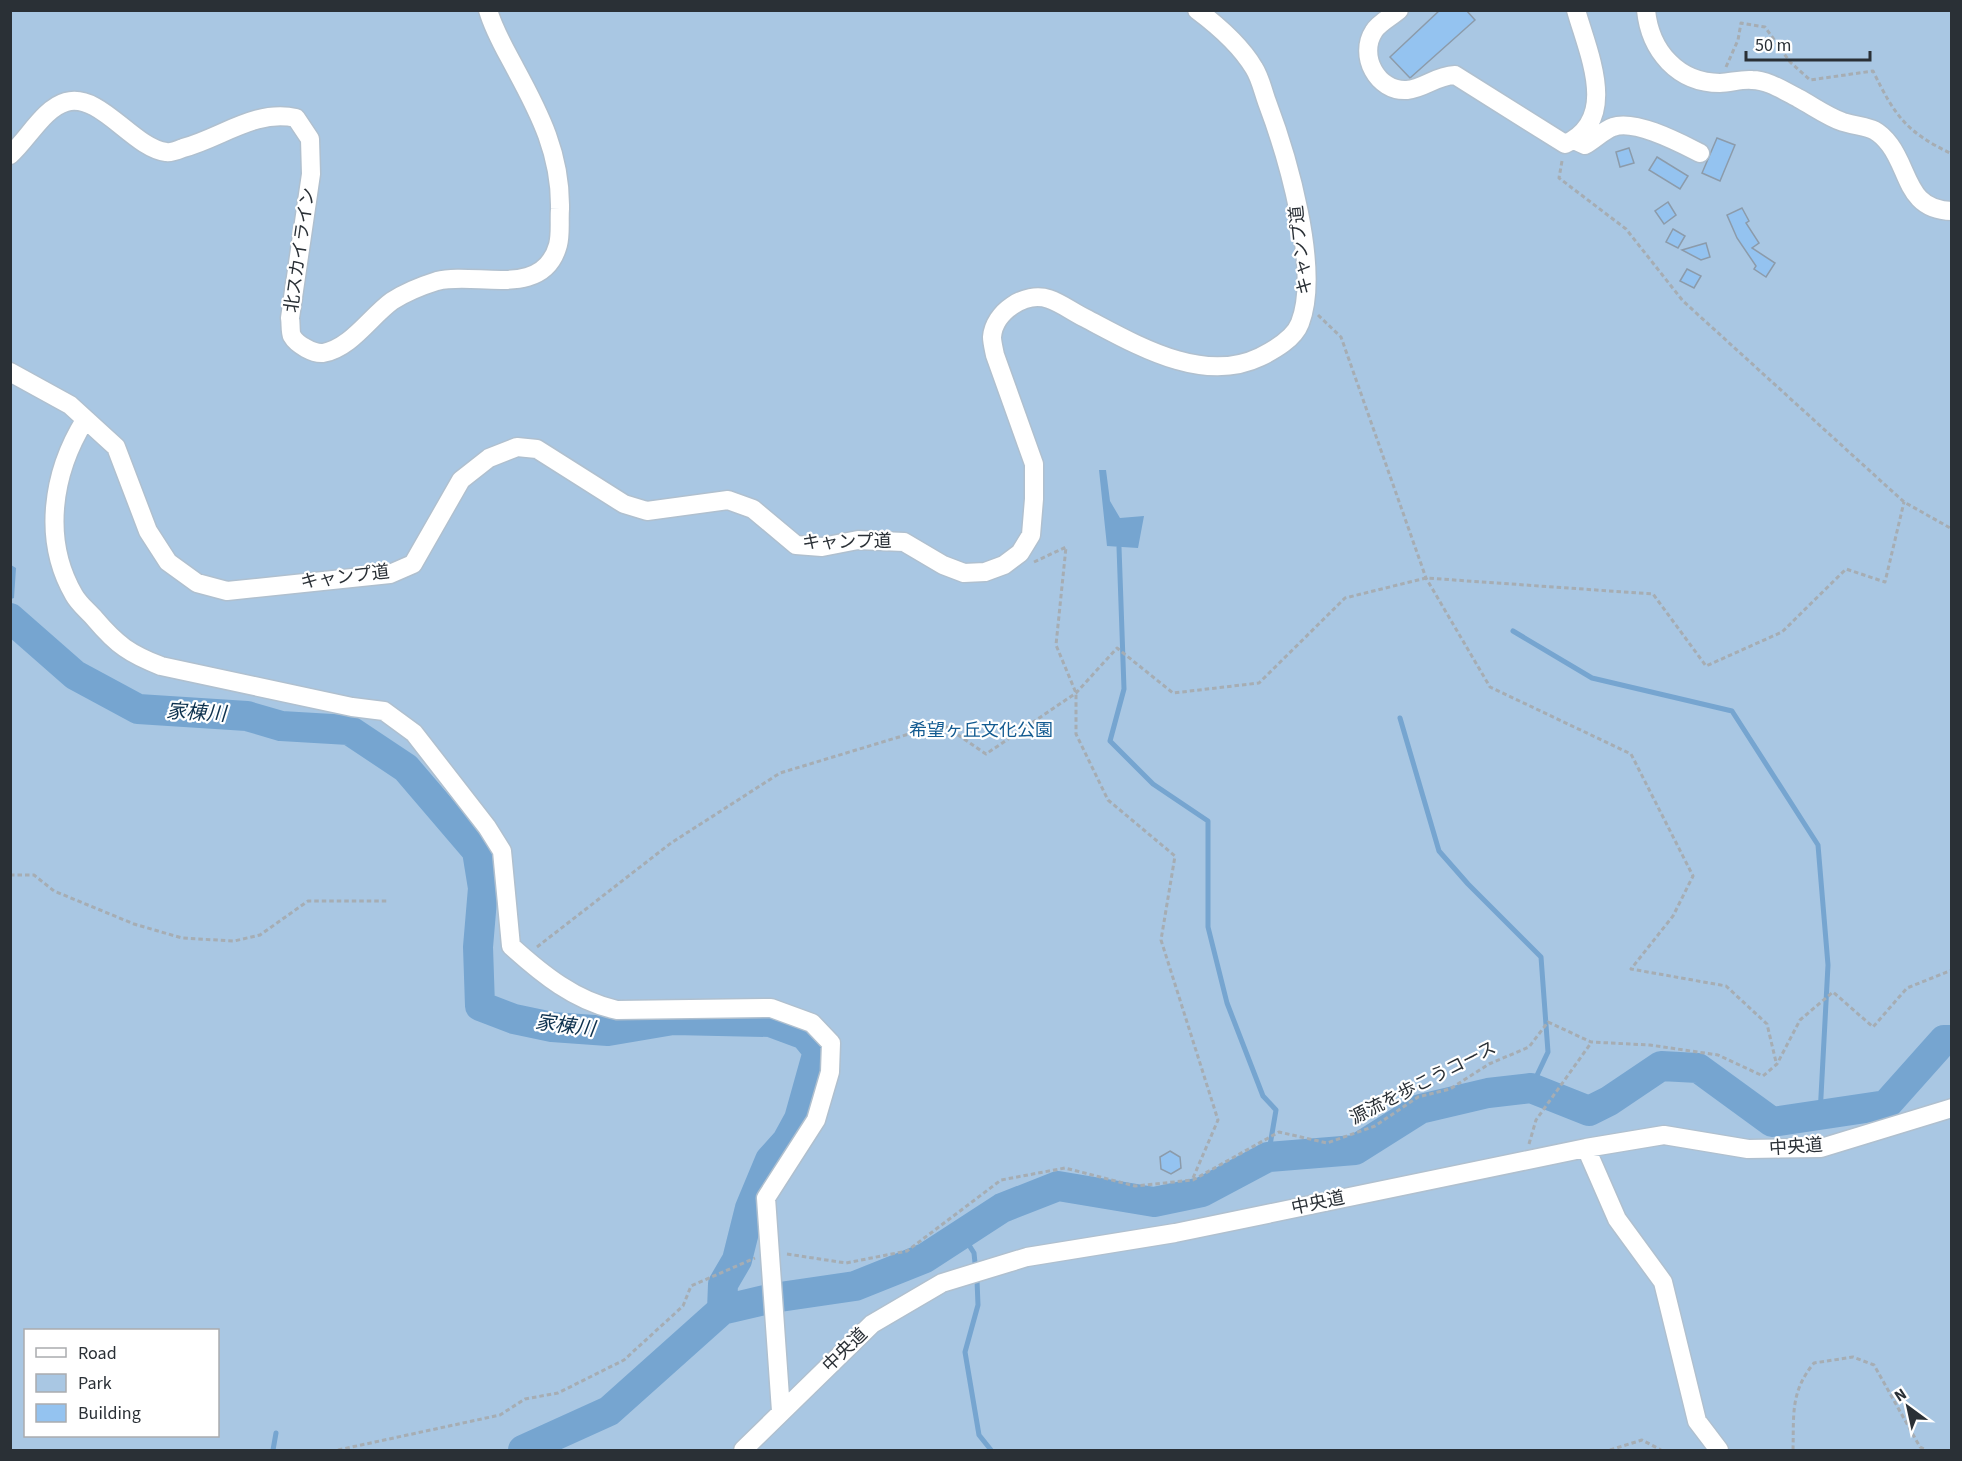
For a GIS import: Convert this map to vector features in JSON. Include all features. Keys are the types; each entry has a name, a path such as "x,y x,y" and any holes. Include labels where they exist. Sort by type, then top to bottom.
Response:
{"street":[{"name":"北スカイライン","path":"10,155 30,137 46,113 66,102 84,102 146,145 167,153 200,144 247,122 279,114 296,118 310,139 311,174 290,318 292,336 304,348 321,353 339,347 392,301 419,286 442,280 514,281 535,273 551,262 559,244 561,180 551,141 493,26 488,10"},
{"name":"キャンプ道","path":"10,372 70,405 116,447 148,531 168,562 196,583 227,591 390,574 413,564 461,480 489,458 517,447 537,449 624,504 647,511 728,500 753,509 796,545 822,547 858,540 904,542 943,565 964,573 985,572 1004,565 1020,553 1031,535 1034,464 995,355 992,337 998,320 1011,306 1027,297 1048,298 1149,351 1197,364 1225,367 1257,358 1281,345 1299,326 1306,304 1301,223 1279,133 1255,68 1215,24 1197,10"},
{"path":"1399,10 1375,29 1366,46 1368,61 1378,77 1389,87 1406,90 1423,85 1440,76 1455,75 1569,142 1585,145 1614,126 1638,128 1669,138 1700,153"},
{"path":"1569,142 1590,122 1597,108 1598,91 1576,10"},
{"path":"1646,10 1648,26 1668,64 1689,78 1719,83 1753,80 1776,86 1842,122 1873,127 1891,147 1912,192 1929,205 1952,211"},
{"path":"85,420 67,451 52,517 59,562 75,597 113,641 134,656 162,666 352,707 384,711 414,733 465,797 502,851 511,945 560,986 602,1006 636,1011 771,1008 812,1023 831,1043 830,1072 816,1120 766,1198 781,1411"},
{"name":"中央道","path":"743,1450 872,1323 942,1283 1027,1257 1175,1233 1524,1160 1664,1135 1748,1149 1821,1148 1952,1108"},
{"path":"1586,1148 1617,1219 1663,1282 1697,1421 1719,1450"}],"path":[{"path":"1719,83 1738,40 1741,23 1765,27 1790,62 1810,80 1873,71 1892,109 1922,140 1952,154"},
{"path":"1569,142 1559,178 1626,229 1683,300 1904,502 1952,528"},
{"path":"1306,304 1341,337 1426,578 1490,687 1631,754 1693,876 1673,916 1631,969 1726,986 1767,1024 1777,1064"},
{"path":"524,957 671,843 780,773 942,724 986,754 1076,693 1117,648 1173,693 1259,683 1345,598 1426,578 1653,594 1706,666 1782,632 1846,569 1885,582 1904,502"},
{"path":"1020,553 1032,563 1066,547 1056,645 1076,693 1076,734 1108,800 1175,856 1161,940 1218,1120 1193,1180"},
{"path":"10,875 34,875 54,891 134,924 192,938 234,941 260,935 308,901 387,901"},
{"path":"1777,1064 1800,1020 1833,993 1873,1027 1907,988 1952,970"},
{"name":"源流を歩こうコース","path":"770,1251 846,1263 907,1251 1000,1180 1065,1168 1135,1186 1193,1180 1279,1132 1327,1143 1375,1126 1418,1097 1450,1089 1489,1065 1528,1047 1548,1022 1591,1042 1650,1045 1718,1055 1763,1076 1777,1064"},
{"path":"1524,1160 1536,1120 1591,1042"},
{"path":"338,1450 500,1414 525,1399 558,1393 624,1359 683,1306 691,1286 770,1251"},
{"path":"1793,1450 1795,1403 1800,1380 1814,1363 1853,1357 1874,1365 1920,1447 1926,1450"},
{"path":"1611,1450 1642,1440 1660,1450"}],"green space":[{"name":"希望ヶ丘文化公園","path":"10,11 1951,11 1951,1450 11,1450"}],"shaded area":[{"path":"1099,470 1106,470 1110,501 1120,518 1144,516 1138,548 1107,546"},
{"path":"11,565 16,568 14,598 11,599"}],"building":[{"path":"1440,10 1466,10 1475,20 1410,78 1390,57"},
{"path":"1717,138 1735,145 1720,181 1702,173"},
{"path":"1629,148 1634,163 1620,167 1616,152"},
{"path":"1657,157 1688,176 1680,189 1649,170"},
{"path":"1668,202 1676,215 1664,224 1655,211"},
{"path":"1742,208 1749,221 1746,223 1759,243 1752,248 1775,263 1766,277 1754,269 1756,266 1737,238 1727,215"},
{"path":"1673,229 1685,236 1678,248 1666,242"},
{"path":"1706,243 1710,257 1701,260 1682,250"},
{"path":"1687,269 1701,276 1694,288 1680,281"},
{"path":"1170,1151 1180,1157 1181,1168 1171,1174 1161,1169 1160,1157"}],"waterway":[{"path":"1119,547 1124,689 1110,741 1153,784 1208,821 1208,927 1227,1003 1263,1096 1276,1110 1268,1157"},
{"name":"家棟川","path":"10,618 75,675 138,709 247,716 281,726 349,730 406,768 477,851 483,888 478,947 480,1006 514,1019 552,1027 608,1031 673,1020 770,1022 805,1035 818,1051 799,1119 787,1141 770,1160 750,1208 737,1260 723,1284 722,1310 609,1411 523,1450"},
{"path":"1513,631 1592,678 1732,711 1818,845 1828,965 1820,1115"},
{"path":"1400,718 1439,851 1468,884 1541,957 1548,1052 1531,1088"},
{"path":"722,1310 773,1298 855,1286 925,1258 1002,1208 1058,1186 1154,1202 1202,1192 1268,1157 1355,1150 1420,1109 1488,1093 1531,1088 1589,1111 1609,1101 1661,1066 1698,1068 1772,1122 1886,1105 1944,1040 1952,1040"},
{"path":"962,1234 974,1253 975,1263"},
{"path":"977,1280 978,1305 965,1352 979,1435 991,1450"},
{"path":"273,1450 276,1433"}]}
